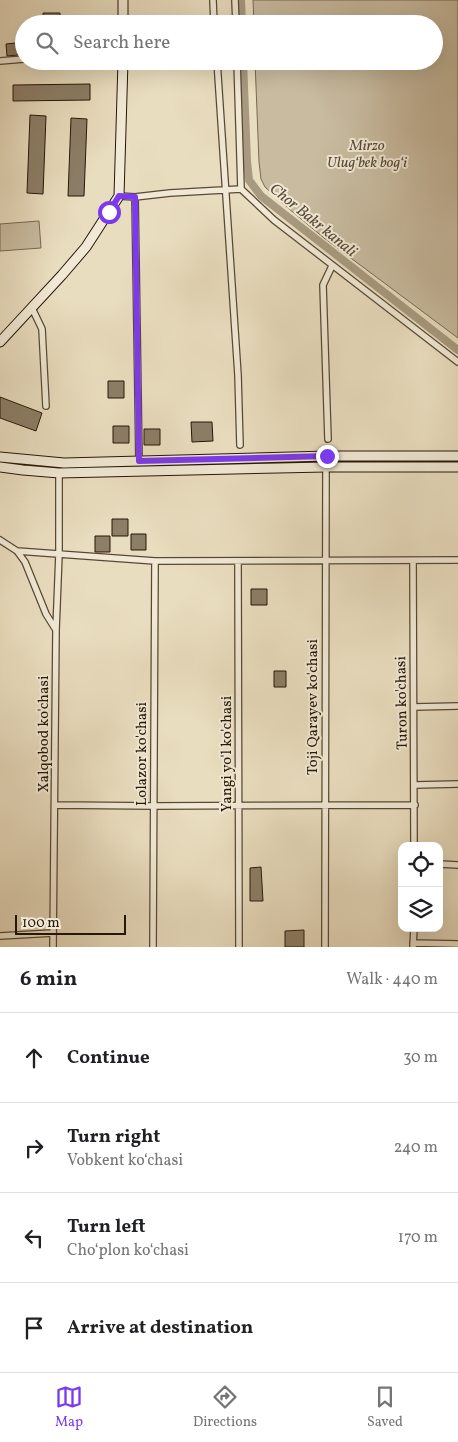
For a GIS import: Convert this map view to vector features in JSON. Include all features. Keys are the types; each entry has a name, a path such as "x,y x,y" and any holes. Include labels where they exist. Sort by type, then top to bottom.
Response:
{"main road":[{"path":"122,0 123,15"},
{"path":"0,342 86,247 119,196 123,70"},
{"path":"0,457 64,463 327,456 458,456"},
{"path":"0,467 59,472 326,467 458,467"}],"street":[{"path":"213,0 214,15"},
{"path":"236,0 236,15"},
{"path":"0,60 15,59"},
{"path":"218,70 238,375 240,445"},
{"path":"237,70 241,189"},
{"path":"119,196 135,197 241,189 274,220 458,362"},
{"path":"135,197 139,461"},
{"path":"328,439 323,285 332,266"},
{"path":"32,308 42,328 46,406"},
{"name":"Toji Qarayev ko'chasi","path":"325,947 326,467"},
{"path":"56,630 59,554 59,472"},
{"name":"Xalqobod ko'chasi","path":"0,540 17,551 25,562 46,614 56,630 53,947"},
{"path":"17,551 155,562 458,560"},
{"name":"Yangi yo'l ko'chasi","path":"238,561 238,947"},
{"name":"Turon ko'chasi","path":"413,561 414,842"},
{"name":"Lolazor ko'chasi","path":"153,947 155,562"},
{"path":"414,707 458,706"},
{"path":"415,785 458,784"},
{"path":"55,805 415,805"},
{"path":"443,864 458,865"},
{"path":"414,932 414,945 458,944"},
{"path":"0,936 53,933"}],"green space":[{"name":"Mirzo Ulugʻbek bogʻi","path":"253,0 458,0 458,338 324,238 288,208 265,187 261,179 259,162 255,70 443,70 443,15 254,15"},
{"path":"39,221 41,248 0,251 0,224"}],"building":[{"path":"43,13 60,13 60,15 43,15"},
{"path":"15,43 15,55 7,56 6,44"},
{"path":"90,84 90,100 13,101 13,85"},
{"path":"30,115 46,116 43,194 27,193"},
{"path":"71,118 87,119 84,196 68,196"},
{"path":"108,381 124,381 124,398 108,398"},
{"path":"0,397 42,413 36,431 0,418"},
{"path":"191,422 212,422 213,441 192,442"},
{"path":"113,426 129,426 129,443 113,443"},
{"path":"144,429 160,429 160,445 144,445"},
{"path":"112,519 128,519 128,536 112,536"},
{"path":"131,534 146,534 146,550 131,550"},
{"path":"95,536 110,536 110,552 95,552"},
{"path":"251,589 267,589 267,605 251,605"},
{"path":"274,671 286,671 286,687 274,687"},
{"path":"261,867 263,901 250,901 250,868"},
{"path":"304,930 304,947 285,947 285,931"}],"waterway":[{"name":"Chor Bakr kanali","path":"241,0 242,15"},
{"name":"Chor Bakr kanali","path":"243,70 249,180 261,196 458,350"}],"route":[{"path":"109,212 119,196 135,197 139,461 327,456"}]}
